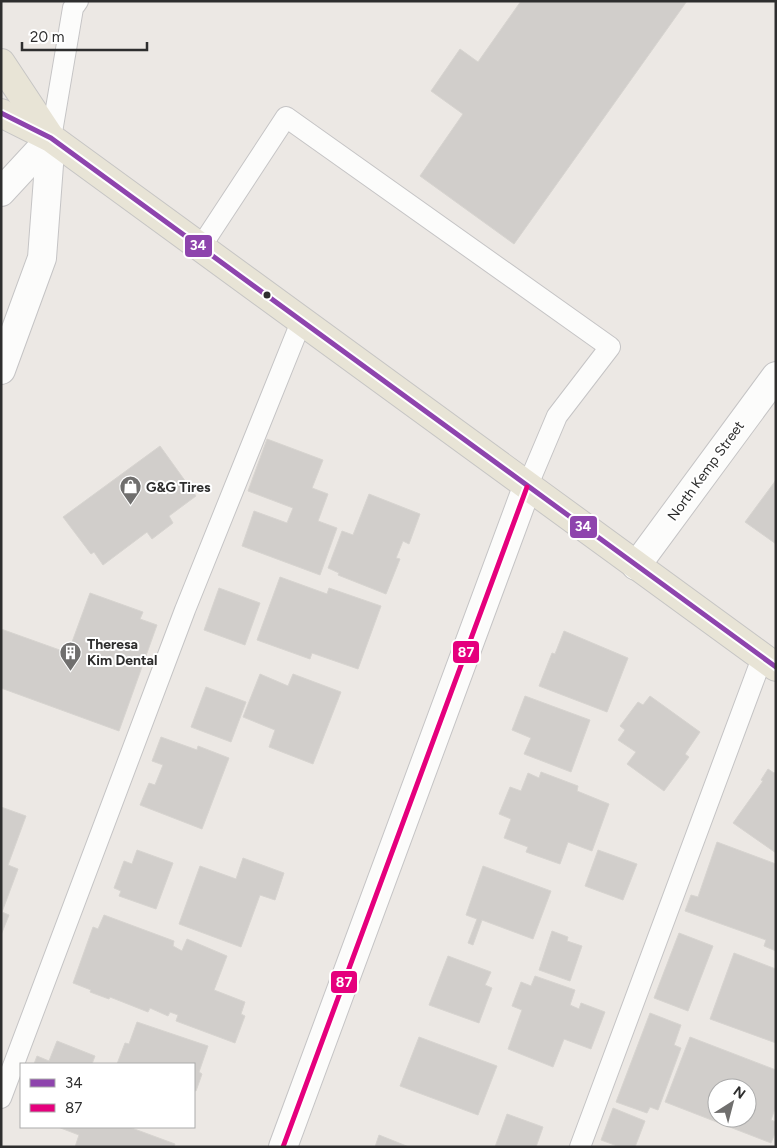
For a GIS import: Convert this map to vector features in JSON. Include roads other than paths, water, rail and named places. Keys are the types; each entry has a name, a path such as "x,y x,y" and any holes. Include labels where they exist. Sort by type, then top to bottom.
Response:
{"main road":[{"path":"1,63 51,138"},
{"path":"1,113 51,138 769,662"}],"street":[{"path":"1,192 51,138"},
{"path":"1,370 42,258 51,138"},
{"name":"North Kemp Street","path":"636,566 776,376"},
{"path":"283,1147 527,487"}],"lane":[{"path":"51,138 73,8 78,1"},
{"path":"200,248 286,118 610,347 557,416 527,487"},
{"path":"1,1098 186,610 301,322"},
{"path":"580,1147 769,662"}],"place":[{"name":"G&G Tires","path":"130,506"},
{"name":"Theresa Kim Dental","path":"71,671"}]}
